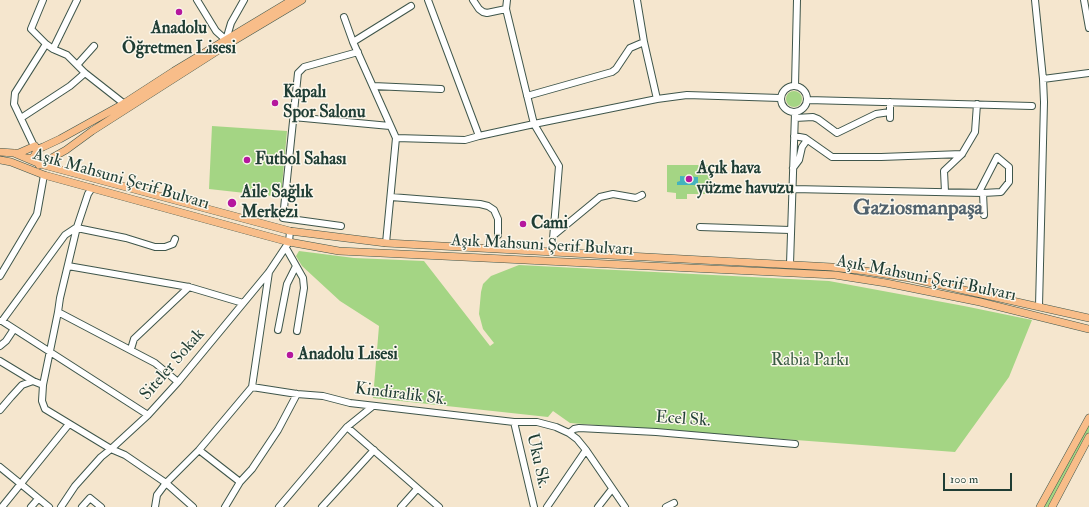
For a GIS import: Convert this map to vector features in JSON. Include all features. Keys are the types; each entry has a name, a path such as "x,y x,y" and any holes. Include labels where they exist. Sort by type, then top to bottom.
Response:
{"main road":[{"path":"33,171 40,164 66,150 174,71 292,0"},
{"path":"0,152 20,153 60,140 126,106 302,0"},
{"path":"26,169 22,163 25,158 33,158 37,148"},
{"name":"Aşık Mahsuni Şerif Bulvarı","path":"14,153 40,164 290,231 386,243 790,264 865,270 910,278 1089,318"},
{"name":"Aşık Mahsuni Şerif Bulvarı","path":"0,160 11,162 44,175 288,245 339,250 836,275 886,283 980,302 1089,329"},
{"path":"1040,507 1089,418"},
{"path":"1052,507 1089,437"}],"street":[{"path":"43,0 31,28 46,44 67,55 85,73 126,106"},
{"path":"53,49 77,0"},
{"path":"197,0 216,30 226,40 231,23 244,0"},
{"path":"428,0 479,136"},
{"path":"473,0 479,9 487,13 506,8"},
{"path":"507,0 506,8 534,124 559,166 552,251"},
{"path":"637,0 644,42 658,99"},
{"path":"795,86 797,0"},
{"path":"1035,0 1043,79 1039,306"},
{"path":"1084,0 1089,28"},
{"path":"353,42 411,6"},
{"path":"344,17 353,42 396,138 386,243"},
{"path":"527,96 612,72 616,69 630,48 644,42"},
{"path":"37,148 33,144 14,104 15,93 46,44"},
{"path":"77,65 94,46"},
{"path":"341,226 283,218 298,73 304,67 358,52"},
{"path":"21,118 70,86 85,73"},
{"path":"1043,79 1089,73"},
{"path":"373,86 441,89"},
{"path":"780,98 785,89 795,86 803,89 808,100 804,109 795,115"},
{"path":"396,138 465,140 534,124 658,99 687,96 780,98"},
{"path":"780,98 784,108 790,112 795,115 818,119 837,133 876,114 890,115 890,102"},
{"path":"808,100 1032,106"},
{"path":"945,192 944,171 962,154 975,132 977,125 977,104"},
{"path":"790,264 795,115"},
{"path":"293,117 390,126"},
{"path":"794,136 799,136 807,140 832,157 962,154"},
{"path":"793,168 799,160 802,147 807,140"},
{"path":"793,189 945,192 981,192 1001,192 1009,182 1009,167 997,157 981,192 984,215"},
{"path":"0,276 37,214 44,175"},
{"path":"92,188 88,194 77,227 60,298 43,385 42,401 45,409 111,449 124,455 166,483 193,507"},
{"path":"554,234 600,196 613,194 636,198 642,194"},
{"path":"391,197 480,204 488,206 494,210 498,219 498,235"},
{"path":"148,416 1,321 65,235 77,227 126,238 155,247 165,247 172,244 175,239"},
{"path":"700,227 790,230"},
{"path":"290,231 288,245 296,266 303,278 304,288 297,331"},
{"name":"Siteler Sokak","path":"61,507 75,486 101,457 148,416 178,382 269,272 288,245"},
{"path":"68,266 189,287 243,303"},
{"path":"278,330 287,284 296,266"},
{"path":"155,507 157,495 166,483 199,450 252,387 269,272"},
{"path":"131,349 134,339 189,287"},
{"path":"58,312 131,349 155,363 178,382"},
{"path":"0,346 6,341 14,329"},
{"path":"0,361 33,381 43,385"},
{"path":"0,410 10,396 22,386 33,381"},
{"name":"Kindiralik Sk.","path":"252,387 297,394 324,396 350,403 514,422 537,422 556,427 569,432 586,450 625,507"},
{"path":"225,507 240,482 252,469 278,430 297,394"},
{"path":"350,403 358,409 359,416"},
{"path":"279,507 347,427 359,416 374,406"},
{"name":"Uku Sk.","path":"514,422 534,507"},
{"path":"2,507 69,424"},
{"path":"347,427 439,507"},
{"name":"Ecel Sk.","path":"569,432 579,428 656,432 795,444"},
{"path":"199,450 240,482"},
{"path":"322,507 374,450"},
{"path":"547,507 586,450"},
{"path":"0,467 49,507"},
{"path":"401,507 417,489"},
{"path":"598,507 612,489"},
{"path":"82,507 90,498 101,507"},
{"path":"31,507 38,499"},
{"path":"666,507 674,503"}],"green space":[{"path":"794,91 800,93 802,99 800,105 794,107 788,105 786,99 788,93"},
{"name":"Futbol Sahası","path":"212,126 287,131 281,197 209,189"},
{"name":"Açık hava yüzme havuzu","path":"667,165 711,165 711,194 687,194 687,199 676,199 676,193 667,192"},
{"name":"Rabia Parkı","path":"299,251 354,258 424,261 490,346 494,343 483,329 479,314 483,284 491,276 519,265 829,281 1032,320 1009,377 955,452 570,423 553,411 548,417 373,398 379,326 340,301 302,266 296,256"},
{"path":"1089,422 1089,432 1048,507 1043,507"}],"water":[{"name":"Açık hava yüzme havuzu","path":"680,176 698,177 698,185 677,185 677,182 680,181"}],"place":[{"name":"Anadolu Öğretmen Lisesi","path":"179,12"},
{"name":"Kapalı Spor Salonu","path":"275,103"},
{"name":"Futbol Sahası","path":"247,160"},
{"name":"Açık hava yüzme havuzu","path":"689,179"},
{"name":"Aile Sağlık Merkezi","path":"232,203"},
{"name":"Cami","path":"523,224"},
{"name":"Anadolu Lisesi","path":"290,355"}],"district":[{"name":"Gaziosmanpaşa","path":"918,209"}]}
